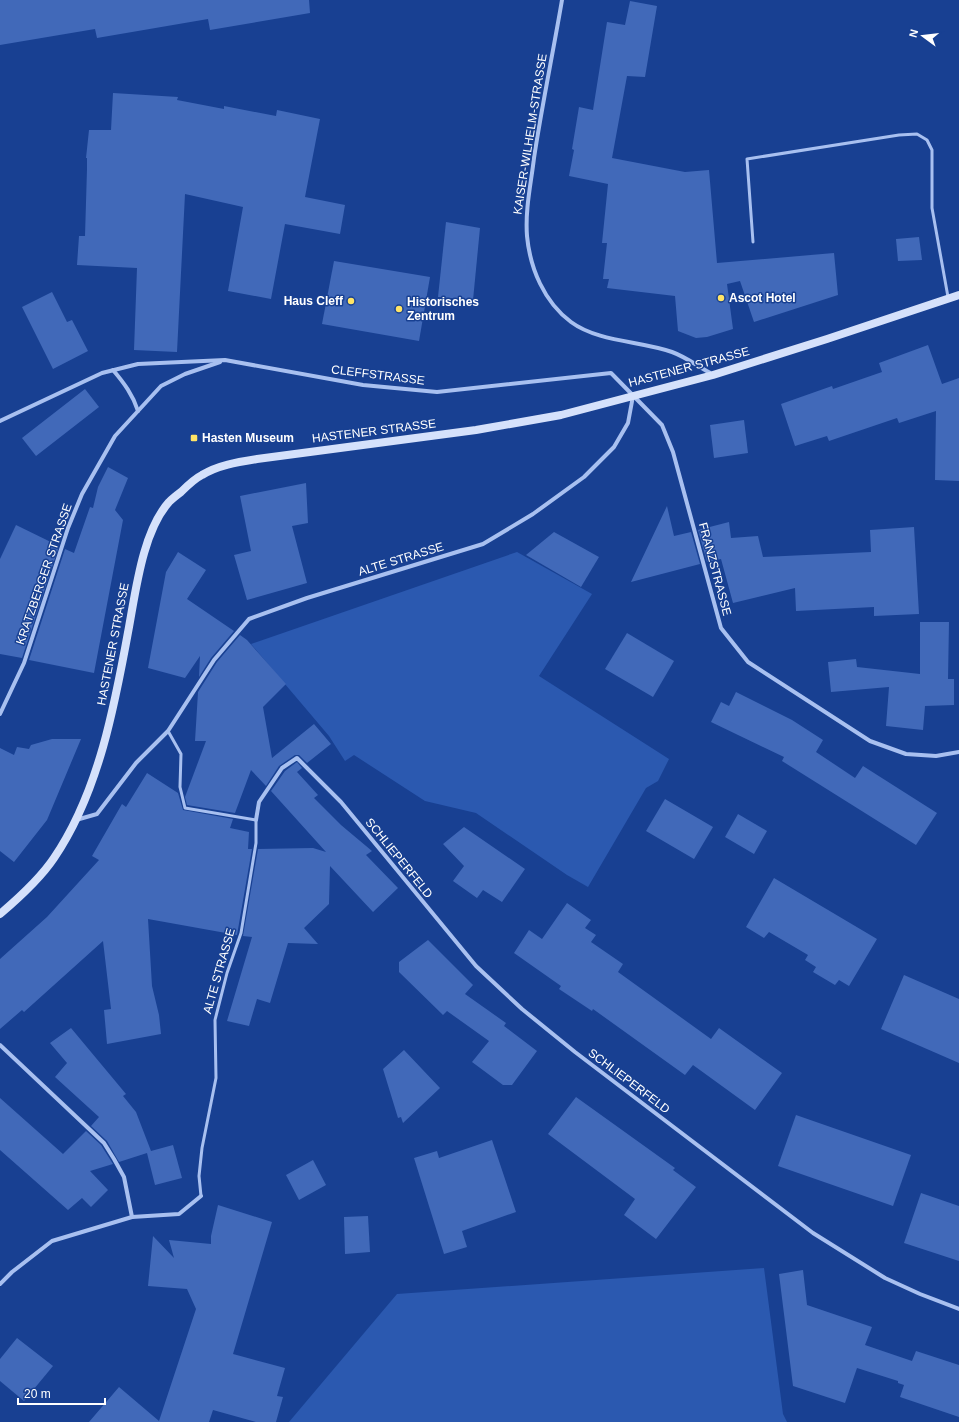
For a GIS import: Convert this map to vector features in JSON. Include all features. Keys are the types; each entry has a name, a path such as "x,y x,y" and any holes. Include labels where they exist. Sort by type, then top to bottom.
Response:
{"main road":[{"name":"HASTENER STRASSE","path":"0,914 25,893 54,858 76,820 103,752 146,545 158,518 169,502 202,475 230,464 257,459 476,430 561,415 713,375 834,337 959,295"}],"street":[{"name":"KAISER-WILHELM-STRASSE","path":"562,0 538,134 527,210 528,237 533,264 540,284 554,305 571,322 588,332 673,352 713,375"},
{"name":"CLEFFSTRASSE","path":"0,421 102,373 113,370 138,364 225,360 363,385 437,392 611,373 633,395"},
{"name":"KRATZBERGER STRASSE","path":"0,714 24,663 68,528 82,494 115,436 161,386 185,374 225,360"},
{"path":"113,370 124,383 134,400 138,411"},
{"name":"ALTE STRASSE","path":"76,820 97,814 136,763 168,731 214,660 249,619 307,598 482,544 533,514 584,477 614,447 628,423 633,395"},
{"name":"FRANZSTRASSE","path":"633,395 662,425 673,452 721,628 748,662 870,741 906,754 936,756 959,752"},
{"name":"ALTE STRASSE","path":"256,820 259,802 282,768 297,758 341,802"},
{"name":"SCHLIEPERFELD","path":"341,802 476,966 522,1009 569,1048 813,1233 884,1278 959,1310"},
{"path":"0,1045 104,1143 124,1177 132,1217"},
{"name":"ALTE STRASSE","path":"0,1284 12,1272 52,1241 132,1217 178,1214 202,1196"}],"lane":[{"path":"754,242 747,159 899,135 917,134 927,140 932,150 932,208 948,299"},
{"path":"168,731 181,754 180,787 185,808 256,820"},
{"name":"ALTE STRASSE","path":"202,1196 199,1176 202,1148 216,1078 215,1020 241,933 256,843 256,820"}],"shaded area":[{"path":"517,552 592,594 539,676 669,759 658,781 646,788 588,887 567,875 476,813 425,801 354,755 345,761 329,736 251,644"},
{"path":"764,1268 783,1414 787,1422 289,1422 397,1294"}],"building":[{"path":"0,0 309,0 310,13 210,30 208,19 97,38 95,29 0,45"},
{"path":"630,1 657,6 645,77 627,76 612,158 685,172 709,170 717,263 834,253 838,295 754,322 740,281 727,284 733,329 707,337 696,338 678,331 675,296 607,288 609,279 603,279 607,243 602,243 608,184 569,176 574,150 572,149 579,107 593,110 607,22 625,25"},
{"path":"113,93 178,97 177,100 224,109 224,106 276,116 277,110 320,119 305,197 345,205 340,234 285,224 271,299 228,291 243,207 185,194 177,352 134,350 137,268 77,265 79,236 85,236 86,158 89,130 111,130"},
{"path":"446,222 480,228 473,300 438,297"},
{"path":"919,237 922,260 898,261 896,239"},
{"path":"334,261 430,277 419,341 322,324"},
{"path":"52,292 67,322 72,320 88,351 53,369 22,307"},
{"path":"928,345 942,384 959,378 959,481 935,480 936,411 899,423 897,418 829,441 827,436 795,446 781,404 832,386 833,389 882,372 879,363"},
{"path":"85,389 99,407 36,456 22,438"},
{"path":"744,420 748,453 714,458 710,425"},
{"path":"108,467 128,478 115,510 123,520 94,673 29,660 65,549 74,553 90,507 93,508 98,487"},
{"path":"306,483 308,523 292,526 307,583 247,600 234,555 251,551 240,496"},
{"path":"667,506 674,536 691,532 700,564 631,582"},
{"path":"729,522 731,538 758,536 763,557 871,552 870,530 914,527 919,614 874,616 874,607 796,611 795,588 733,603 721,559 707,562 698,530"},
{"path":"16,525 59,546 22,658 0,654 0,559"},
{"path":"554,532 599,557 581,587 526,555"},
{"path":"178,552 206,570 187,599 234,631 211,658 199,677 200,656 185,678 148,668 166,572"},
{"path":"920,622 949,622 948,679 954,679 954,705 925,706 923,730 886,726 889,687 831,692 828,662 856,659 857,667 920,674"},
{"path":"627,633 674,661 653,697 605,669"},
{"path":"240,635 247,640 286,684 263,707 272,758 314,724 331,744 307,763 299,755 295,755 279,766 266,786 251,770 235,813 187,805 185,797 206,741 195,741 198,692 217,662"},
{"path":"736,692 792,720 823,740 816,752 855,778 863,766 937,813 916,845 782,761 784,757 711,722 721,702 729,706"},
{"path":"52,739 81,739 47,820 14,862 0,851 0,748 14,755 17,747 29,749 31,745"},
{"path":"297,762 302,768 297,772 318,795 314,798 341,825 372,851 366,855 398,888 373,912 330,866 329,904 304,928 318,944 288,943 270,1003 257,999 249,1026 227,1021 252,937 243,936 258,849 313,848 326,852 271,791 285,771"},
{"path":"147,773 178,793 183,810 233,819 230,828 249,832 248,849 252,849 237,935 148,919 152,986 159,1015 161,1034 107,1044 104,1010 111,1009 103,941 24,1012 22,1010 0,1029 0,959 47,917 99,860 92,856 122,804 126,807"},
{"path":"665,799 713,827 694,859 646,831"},
{"path":"738,814 767,831 754,854 725,837"},
{"path":"464,827 525,869 502,902 483,890 477,898 453,881 464,866 443,844"},
{"path":"774,878 877,939 849,986 839,980 835,985 813,972 816,967 805,960 808,955 769,932 764,938 746,927"},
{"path":"567,903 591,920 585,928 596,935 591,942 623,964 618,972 711,1039 719,1028 782,1073 755,1110 693,1065 685,1075 593,1009 592,1011 559,989 561,986 514,953 529,930 542,939"},
{"path":"428,940 473,985 465,994 506,1023 504,1026 537,1051 512,1085 503,1085 472,1062 489,1041 447,1011 443,1015 399,972 399,962"},
{"path":"904,975 959,999 959,1063 881,1029"},
{"path":"71,1028 126,1094 123,1096 136,1112 151,1151 173,1145 182,1178 155,1185 147,1153 119,1162 107,1141 91,1126 99,1117 55,1077 67,1063 50,1043"},
{"path":"404,1050 440,1088 403,1123 401,1117 398,1118 383,1069"},
{"path":"576,1097 675,1168 673,1170 696,1187 656,1239 624,1215 635,1199 548,1134"},
{"path":"0,1098 63,1154 86,1131 101,1145 113,1164 90,1171 108,1190 91,1207 82,1198 68,1210 0,1150"},
{"path":"796,1115 911,1155 893,1206 778,1166"},
{"path":"492,1140 516,1212 462,1231 467,1247 444,1254 414,1158 437,1151 439,1158"},
{"path":"313,1160 326,1185 299,1200 286,1175"},
{"path":"921,1193 959,1206 959,1261 904,1243"},
{"path":"218,1205 272,1222 233,1354 285,1368 277,1396 283,1397 276,1422 256,1422 213,1410 209,1422 89,1422 119,1387 159,1421 196,1309 187,1289 148,1286 153,1236 174,1258 169,1240 211,1244 211,1236"},
{"path":"368,1216 370,1252 345,1254 344,1217"},
{"path":"803,1270 807,1305 872,1327 865,1345 912,1361 916,1351 959,1365 959,1417 900,1397 904,1385 898,1383 898,1381 857,1368 845,1403 793,1386 779,1274"},
{"path":"17,1338 53,1366 24,1401 0,1381 0,1359"}],"place":[{"name":"Ascot Hotel","path":"721,298"},
{"name":"Haus Cleff","path":"351,301"},
{"name":"Historisches Zentrum","path":"399,309"},
{"name":"Hasten Museum","path":"194,438"}]}
